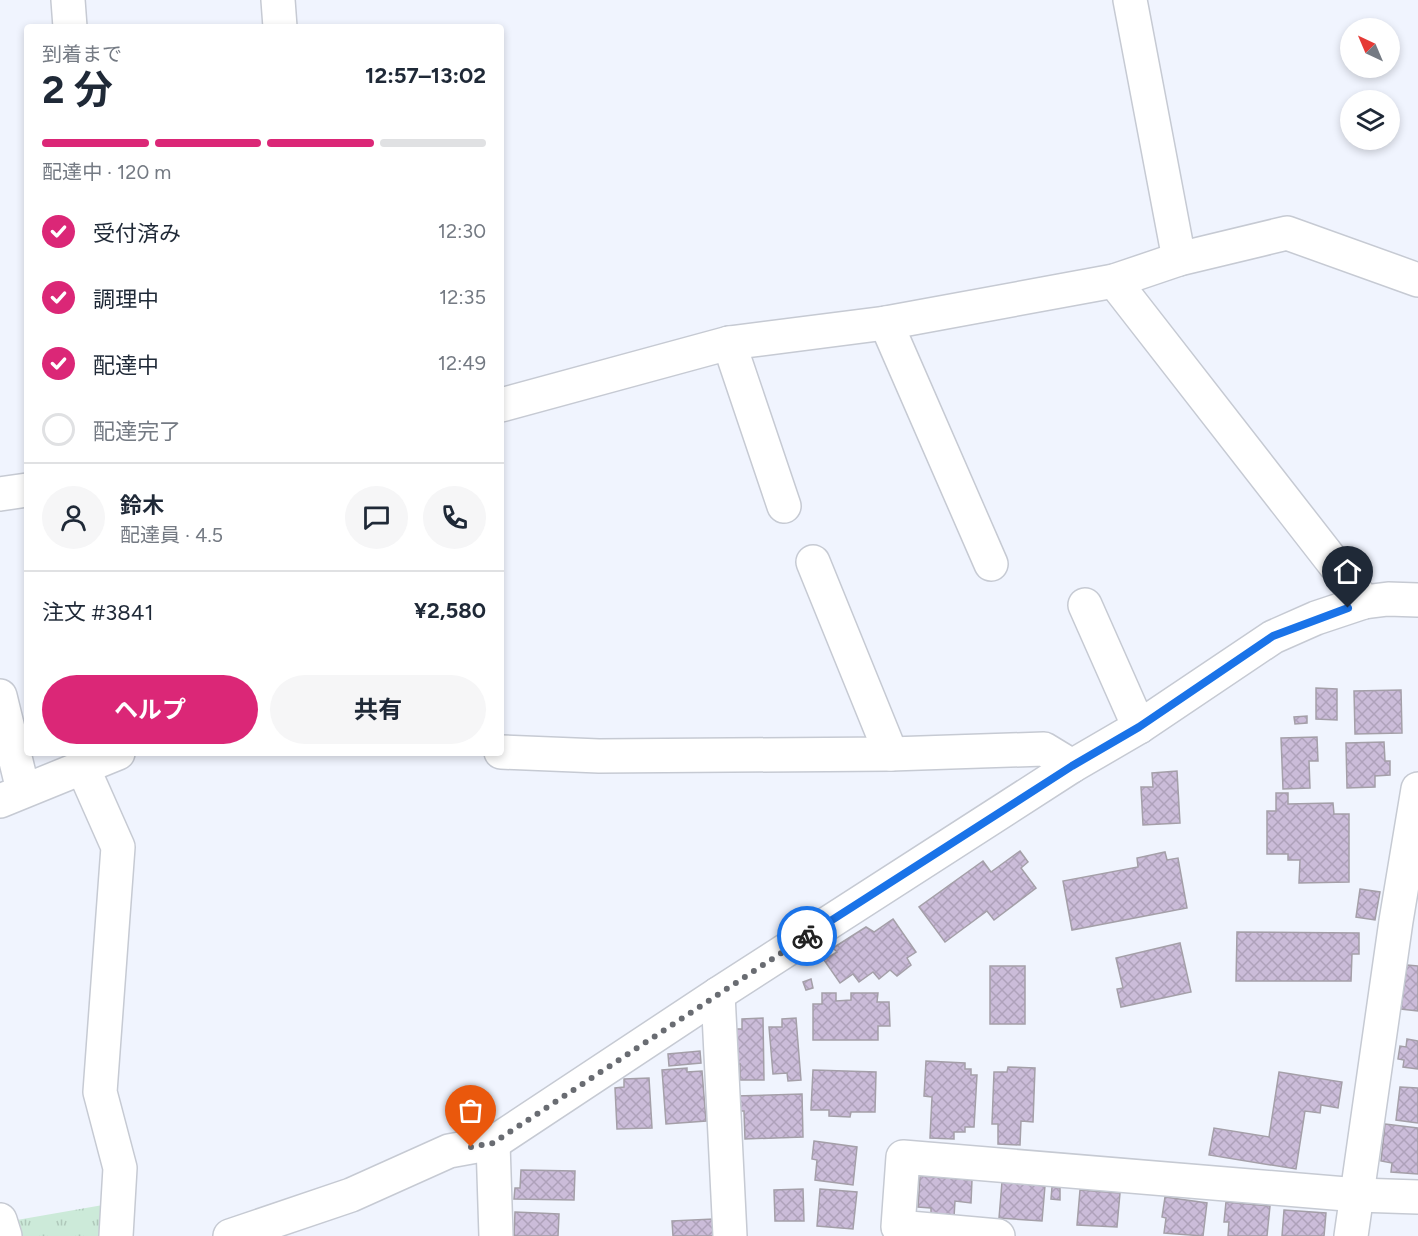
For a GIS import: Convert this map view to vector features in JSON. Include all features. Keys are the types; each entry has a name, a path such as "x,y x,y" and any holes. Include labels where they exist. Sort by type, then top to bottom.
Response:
{"street":[{"path":"68,0 70,24"},
{"path":"278,0 280,24"},
{"path":"1130,0 1179,259"},
{"path":"504,404 729,344 886,323 1114,281 1179,259 1287,233 1418,280"},
{"path":"1114,281 1364,602"},
{"path":"886,323 991,564"},
{"path":"729,344 784,506"},
{"path":"0,494 24,490"},
{"path":"813,562 891,753"},
{"path":"230,1236 351,1195 449,1151 493,1143 718,994 1072,766 1139,727 1273,636 1364,602 1388,599 1418,600"},
{"path":"1085,605 1139,727"},
{"path":"0,696 11,796 111,756"},
{"path":"504,752 599,756 1044,749 1072,766"},
{"path":"83,768 118,847 100,1092 120,1168 116,1236"},
{"path":"1351,1236 1407,926 1418,789"},
{"path":"718,994 730,1236"},
{"path":"493,1143 496,1236"},
{"path":"998,1236 898,1227 903,1157 1358,1195 1418,1197"},
{"path":"0,1220 5,1236"}],"green space":[{"path":"103,1205 102,1236 20,1236 17,1220"}],"building":[{"path":"1316,688 1337,689 1337,720 1316,719"},
{"path":"1401,690 1402,733 1355,734 1354,691"},
{"path":"1307,716 1307,723 1295,724 1294,717"},
{"path":"1317,737 1318,761 1309,761 1310,788 1283,789 1281,738"},
{"path":"1384,742 1385,761 1390,761 1390,775 1375,776 1375,787 1347,788 1346,743"},
{"path":"1177,771 1180,823 1143,825 1141,787 1153,787 1152,773"},
{"path":"1276,793 1288,793 1288,804 1333,803 1334,814 1349,814 1349,882 1299,883 1300,860 1288,860 1288,854 1267,854 1267,811 1276,811"},
{"path":"1020,851 1028,862 1021,868 1036,888 994,920 987,911 945,942 919,907 983,861 991,872"},
{"path":"1165,852 1167,860 1178,858 1187,908 1072,930 1063,881 1138,867 1137,858"},
{"path":"1360,889 1380,892 1375,920 1356,917"},
{"path":"893,919 916,952 907,958 911,965 897,976 890,970 879,979 873,972 859,982 853,974 840,983 824,960 837,952 833,948 866,927 874,932"},
{"path":"1237,932 1359,933 1359,954 1352,954 1351,981 1236,981"},
{"path":"1180,943 1191,992 1121,1007 1117,989 1123,988 1116,958"},
{"path":"1407,965 1418,966 1418,1011 1401,1009"},
{"path":"990,966 1025,966 1025,1024 990,1024"},
{"path":"811,979 813,988 806,990 803,982"},
{"path":"822,993 836,993 836,1001 851,1000 851,993 878,993 877,1002 889,1002 890,1026 878,1026 878,1040 813,1040 813,1004 822,1004"},
{"path":"763,1018 764,1080 740,1080 740,1064 735,1065 735,1029 742,1029 742,1019"},
{"path":"796,1018 801,1080 788,1081 787,1073 773,1074 769,1027 782,1027 782,1019"},
{"path":"1407,1039 1418,1041 1418,1069 1403,1067 1404,1060 1398,1059 1400,1046 1406,1047"},
{"path":"700,1051 701,1063 669,1066 668,1054"},
{"path":"926,1061 965,1063 965,1069 971,1069 971,1075 977,1075 974,1127 965,1127 965,1132 954,1132 954,1139 930,1138 932,1097 924,1096"},
{"path":"1008,1067 1035,1068 1033,1122 1021,1121 1020,1145 998,1144 998,1124 992,1124 994,1072 1007,1072"},
{"path":"687,1068 687,1072 702,1071 706,1121 666,1124 662,1070"},
{"path":"813,1070 876,1072 875,1112 851,1112 850,1117 829,1116 829,1110 811,1110"},
{"path":"1279,1072 1342,1082 1338,1108 1321,1105 1320,1113 1305,1111 1296,1169 1209,1155 1214,1128 1269,1137"},
{"path":"649,1078 652,1128 617,1129 615,1088 624,1087 624,1079"},
{"path":"1400,1087 1418,1088 1418,1123 1396,1120"},
{"path":"802,1094 803,1137 745,1139 744,1111 737,1111 736,1096"},
{"path":"1385,1124 1418,1128 1418,1174 1391,1172 1392,1163 1381,1161"},
{"path":"814,1141 857,1147 853,1185 815,1180 817,1160 812,1159"},
{"path":"521,1170 575,1171 574,1200 514,1199 515,1188 520,1188"},
{"path":"920,1176 972,1180 971,1203 955,1201 954,1217 931,1215 931,1208 918,1207"},
{"path":"1002,1182 1045,1186 1042,1221 999,1218"},
{"path":"1052,1187 1060,1188 1060,1200 1051,1199"},
{"path":"803,1189 804,1221 775,1221 774,1190"},
{"path":"820,1189 857,1192 853,1229 817,1226"},
{"path":"1080,1190 1120,1193 1117,1227 1077,1225"},
{"path":"1165,1197 1207,1203 1203,1236 1164,1233 1166,1218 1162,1217"},
{"path":"1226,1202 1270,1206 1267,1236 1228,1236 1229,1222 1224,1222"},
{"path":"1284,1210 1326,1213 1324,1236 1282,1236"},
{"path":"515,1212 559,1214 558,1236 514,1236"},
{"path":"713,1219 714,1236 673,1236 672,1221"}],"way so far":[{"path":"471,1147 493,1143 807,936"}],"route":[{"path":"807,936 1072,766 1139,727 1273,636 1348,608"}]}
